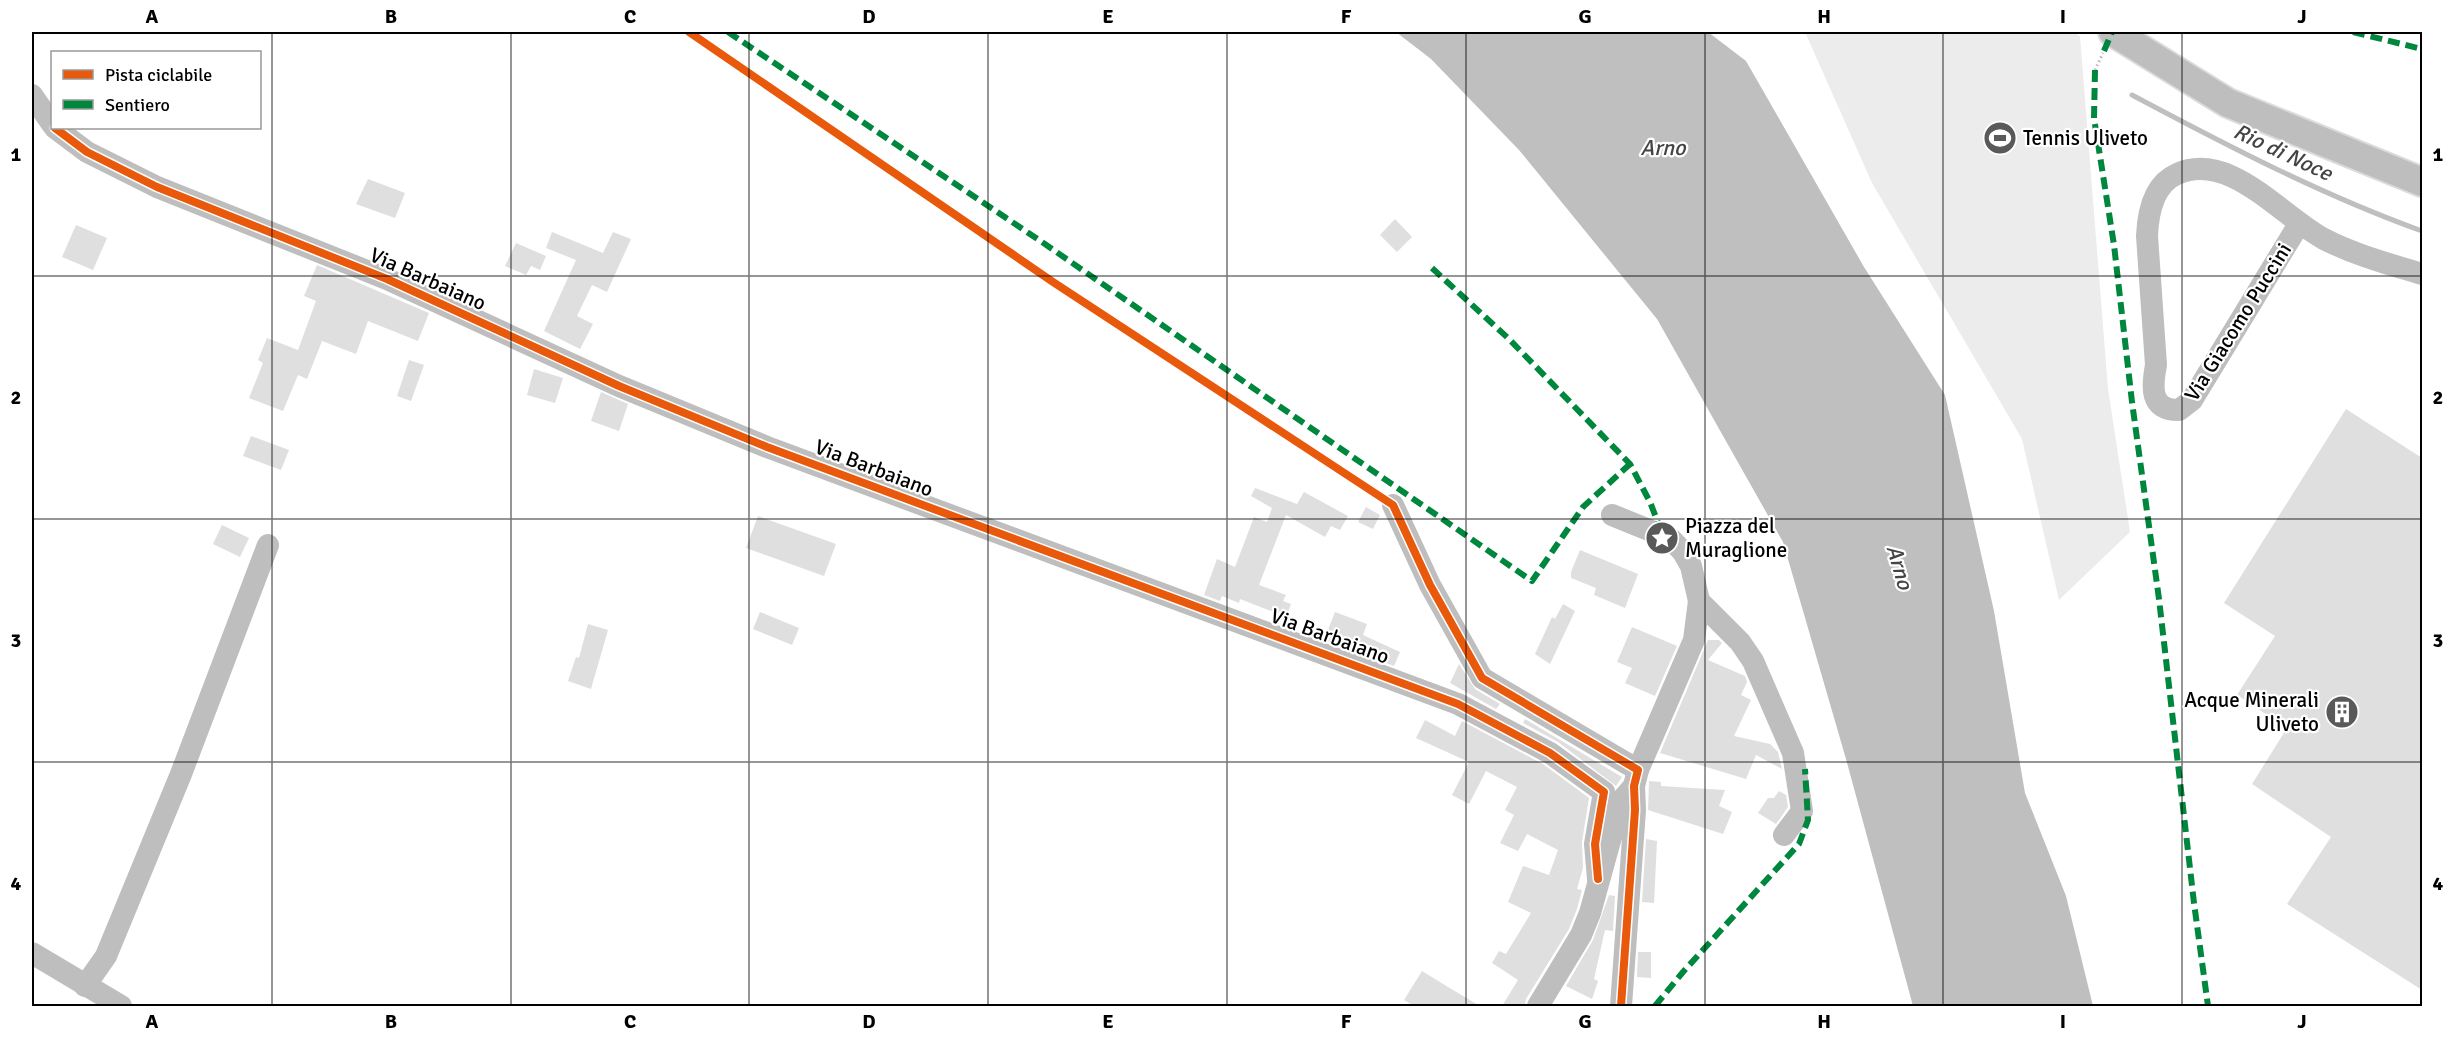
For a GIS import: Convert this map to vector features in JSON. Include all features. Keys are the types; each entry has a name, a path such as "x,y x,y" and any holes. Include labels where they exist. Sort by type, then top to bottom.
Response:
{"main road":[{"path":"2108,41 2228,103 2422,182"}],"street":[{"name":"Via Barbaiano","path":"32,94 51,122"},
{"name":"Via Barbaiano","path":"58,129 87,152 157,187 387,279 630,391 767,447 1458,704 1550,753 1604,792 1595,844 1598,879"},
{"name":"Via Giacomo Puccini","path":"2299,224 2193,400 2179,410 2164,407 2156,399 2152,385 2156,365 2147,254 2148,220 2157,192 2171,176 2188,169 2204,167 2221,171 2247,185 2299,224 2324,239 2355,253 2422,274"},
{"path":"1393,505 1430,585 1482,678 1636,778"},
{"path":"1538,1006 1581,935 1590,913 1621,801 1636,778 1694,640 1699,601 1691,566 1683,552 1671,539 1612,515"},
{"path":"85,986 106,956 181,774 268,545"},
{"path":"1699,601 1748,652 1793,753 1802,811 1784,835"},
{"path":"1621,1006 1636,778"},
{"path":"32,952 121,1006"}],"path":[{"path":"2095,70 2108,41"}],"shaded area":[{"path":"1805,32 2073,32 2080,36 2108,389 2130,532 2059,600 2022,439 1872,183"}],"water":[{"name":"Arno","path":"1396,32 1708,32 1746,61 1864,267 1945,395 1994,611 2025,793 2066,896 2093,1006 1913,1006 1846,759 1783,542 1657,319 1519,150 1431,59"}],"building":[{"path":"368,179 405,193 395,218 356,204"},
{"path":"1395,219 1412,237 1397,252 1380,235"},
{"path":"76,225 107,238 93,270 62,257"},
{"path":"552,232 603,253 613,232 631,239 607,292 592,285 577,316 593,324 580,349 544,331 576,260 546,248"},
{"path":"516,243 546,256 540,270 531,266 526,275 505,266"},
{"path":"317,265 429,313 418,341 368,321 356,354 322,341 307,379 298,375 283,411 249,398 263,363 258,360 267,338 298,350 316,301 304,296"},
{"path":"409,360 424,365 411,401 397,396"},
{"path":"534,369 563,378 555,403 527,395"},
{"path":"601,392 628,404 619,431 591,421"},
{"name":"Acque Minerali Uliveto","path":"2346,409 2422,458 2422,990 2287,904 2331,837 2252,784 2287,728 2237,695 2275,636 2224,603"},
{"path":"251,436 289,450 281,470 243,456"},
{"path":"1255,488 1297,504 1304,492 1348,516 1340,530 1331,526 1325,537 1286,515 1259,585 1286,595 1283,601 1291,604 1286,617 1240,599 1239,603 1222,596 1220,601 1204,595 1217,559 1235,567 1254,517 1267,522 1272,508 1251,496"},
{"path":"1366,507 1380,515 1373,529 1358,522"},
{"path":"758,516 836,544 824,576 746,548"},
{"path":"222,525 249,538 240,557 213,544"},
{"path":"1580,550 1638,574 1625,608 1594,595 1596,588 1571,578 1571,572"},
{"path":"1563,604 1575,611 1550,664 1535,654 1552,617 1555,619"},
{"path":"760,612 799,628 792,645 753,629"},
{"path":"1335,612 1367,624 1363,635 1400,652 1394,666 1324,640"},
{"path":"588,624 608,630 591,689 568,681 576,657 579,658"},
{"path":"1632,627 1677,646 1655,696 1625,683 1632,668 1617,662"},
{"path":"1708,640 1719,640 1722,643 1708,660 1745,676 1747,682 1741,695 1751,700 1734,736 1770,744 1778,752 1782,769 1756,755 1746,779 1660,753"},
{"path":"1459,664 1475,689 1500,704 1496,709 1450,683"},
{"path":"1525,719 1622,777 1616,786 1558,742 1523,723"},
{"path":"1425,720 1455,736 1462,721 1543,764 1589,798 1582,842 1583,868 1577,889 1582,890 1577,909 1569,929 1526,999 1525,1006 1502,1006 1518,980 1492,963 1499,951 1506,954 1531,913 1508,902 1523,866 1549,875 1558,850 1527,834 1518,851 1500,843 1514,815 1505,810 1517,787 1486,771 1469,804 1452,795 1469,762 1416,738"},
{"path":"1649,781 1661,782 1661,786 1725,790 1719,806 1732,812 1723,834 1648,810"},
{"path":"1779,791 1786,795 1788,807 1776,824 1758,813 1768,798 1774,798"},
{"path":"1646,839 1657,841 1654,903 1642,902"},
{"path":"1609,895 1615,896 1613,931 1605,930 1594,979 1598,981 1592,999 1566,986 1593,940"},
{"path":"1638,952 1651,952 1651,978 1637,977"},
{"path":"1422,971 1480,1006 1414,1006 1404,1000"}],"waterway":[{"name":"Rio di Noce","path":"2132,95 2239,151 2311,185 2422,231"}],"marked path":[{"path":"728,32 1042,242 1532,581 1583,507 1630,464"},
{"path":"2104,51 2112,32"},
{"path":"2353,32 2422,49"},
{"path":"2095,70 2094,118 2114,245 2208,1006"},
{"path":"1432,268 1509,339 1630,464 1650,502 1662,533"},
{"path":"1655,1006 1799,844 1808,820 1805,769"}],"cycle path":[{"path":"689,32 1053,282 1393,505 1430,585 1482,678 1638,770 1634,786 1635,810 1621,1006"},
{"path":"56,129 87,152 157,187 387,279 619,386 767,447 1458,704 1550,753 1604,792 1595,844 1598,879"}],"place":[{"name":"Tennis Uliveto","path":"2000,138"},
{"name":"Piazza del Muraglione","path":"1662,538"},
{"name":"Acque Minerali Uliveto","path":"2342,712"}]}
